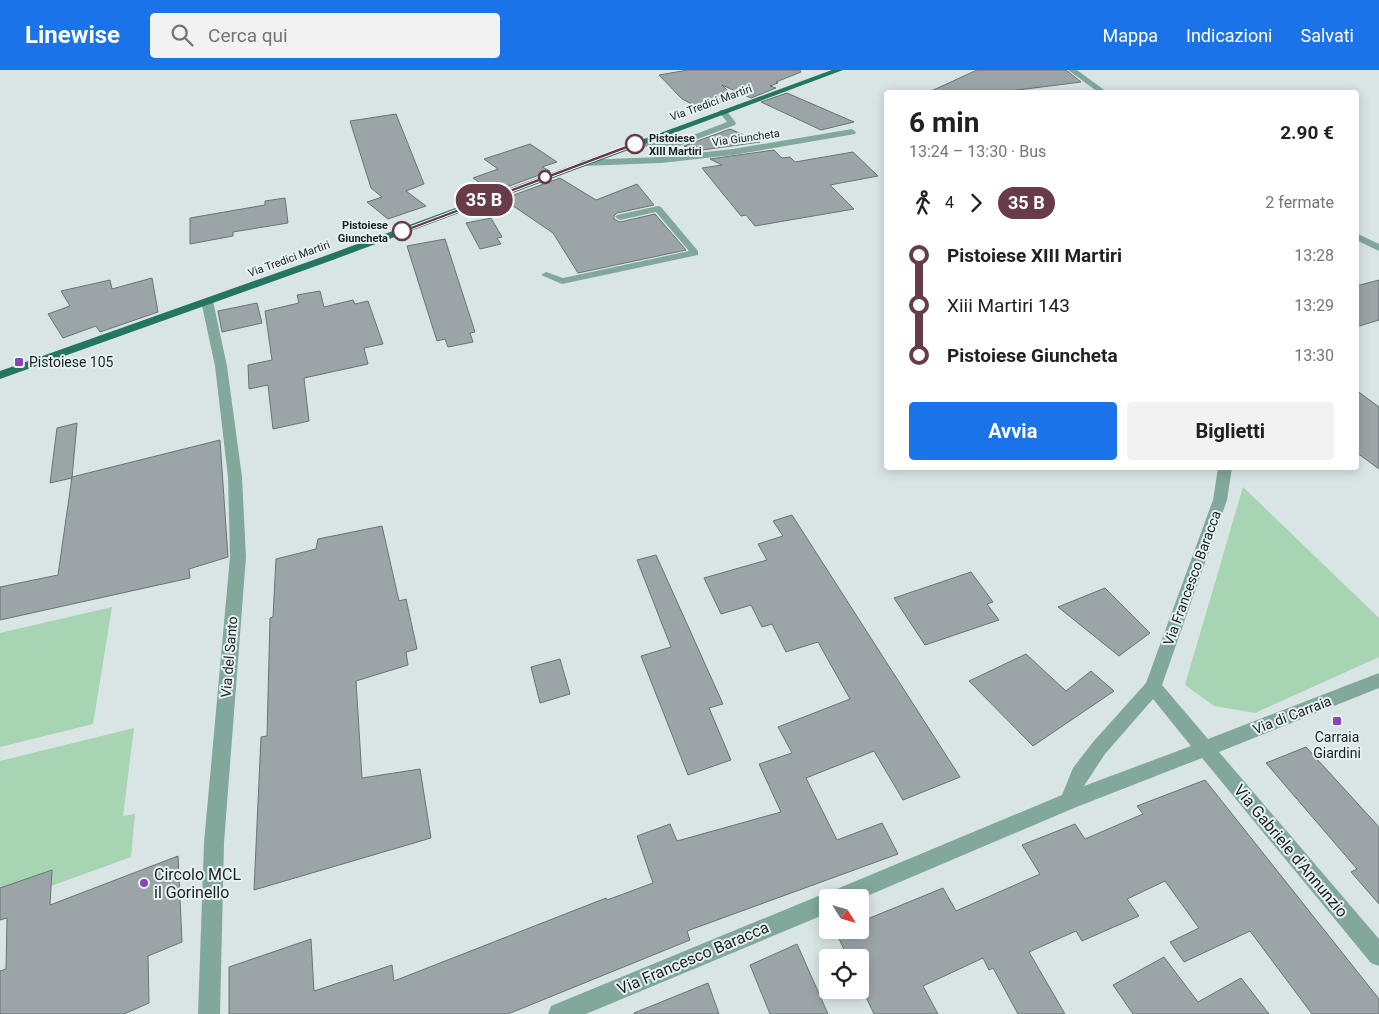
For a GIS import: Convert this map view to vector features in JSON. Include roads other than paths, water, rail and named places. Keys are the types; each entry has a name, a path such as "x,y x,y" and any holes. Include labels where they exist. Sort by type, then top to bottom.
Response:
{"main road":[{"name":"Via Tredici Martiri","path":"0,375 393,234 839,70"}],"street":[{"path":"1072,70 1100,90"},
{"name":"Via Giuncheta","path":"583,163 661,160 733,152 852,132"},
{"path":"1359,238 1379,248"},
{"name":"Via del Santo","path":"207,301 221,366 235,477 238,556 214,842 209,1014"},
{"name":"Via Francesco Baracca","path":"1069,801 1080,774 1094,754 1152,687 1220,500 1225,470"},
{"name":"Via di Carraia","path":"1204,748 1322,704 1379,680"},
{"path":"860,889 1069,801 1204,748 1152,687"},
{"name":"Via Gabriele d'Annunzio","path":"1204,748 1379,955"},
{"name":"Via Francesco Baracca","path":"559,1014 819,906"}],"lane":[{"path":"635,144 670,147 732,123 723,112"},
{"path":"546,275 562,281 695,253 658,209 620,217"}],"place":[{"name":"Pistoiese XIII Martiri","path":"635,144"},
{"name":"Pistoiese Giuncheta","path":"402,231"},
{"name":"Pistoiese 105","path":"19,362"},
{"name":"Carraia Giardini","path":"1337,721"},
{"name":"Circolo MCL il Gorinello","path":"144,883"}]}
